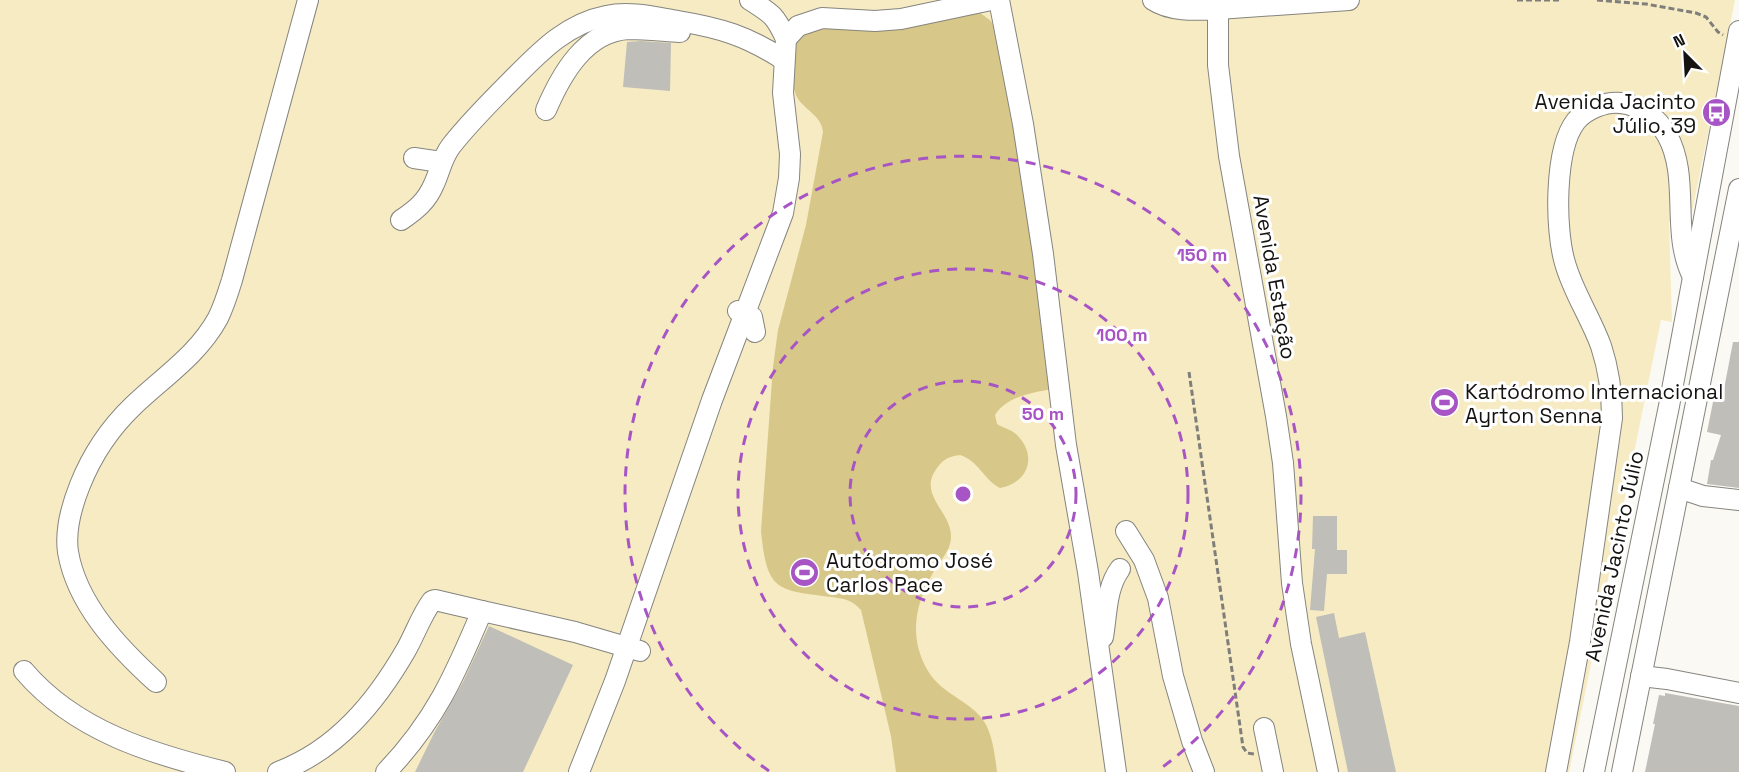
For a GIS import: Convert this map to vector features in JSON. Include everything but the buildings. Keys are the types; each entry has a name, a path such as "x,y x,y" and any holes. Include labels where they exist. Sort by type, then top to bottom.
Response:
{"street":[{"path":"156,682 113,639 82,590 72,569 68,550 71,512 84,474 109,432 133,406 190,354 218,318 232,280 261,147 308,0"},
{"path":"579,772 633,649 712,400 742,312 783,213 788,192 789,154 783,93 786,39 770,12 750,0"},
{"path":"786,39 798,26 822,18 875,21 901,19 991,0"},
{"path":"999,0 1023,124 1043,254 1066,445 1100,652 1116,772"},
{"path":"1153,0 1166,6 1193,10 1218,5 1349,0"},
{"name":"Avenida Estação","path":"1218,5 1217,57 1228,144 1283,463 1289,554 1301,644 1329,772"},
{"path":"401,220 425,201 435,182 441,162 480,110 547,46 569,30 604,16 649,15 710,26 747,39 784,60"},
{"path":"546,110 575,57 585,47 601,37 627,29 691,32 704,30 710,26"},
{"name":"Avenida Jacinto Júlio","path":"1594,772 1669,406 1709,192 1733,34"},
{"path":"1556,772 1580,642 1612,418 1612,390 1601,346 1565,263 1558,222 1558,197 1563,153 1576,122 1586,112 1614,102 1624,103 1644,111 1662,127 1674,150 1678,166 1681,236 1684,255 1693,276"},
{"path":"414,158 441,162"},
{"path":"1622,772 1713,328 1738,194 1709,192"},
{"path":"742,312 754,318 755,332"},
{"path":"1679,488 1703,496 1739,500"},
{"path":"1126,531 1144,560 1158,598 1173,676 1192,741 1204,772"},
{"path":"1100,652 1111,586 1120,569"},
{"path":"278,772 293,766 334,741 369,706 406,650 432,601 575,632 633,649"},
{"path":"386,772 403,755 439,705 459,668 482,611"},
{"path":"24,671 44,692 65,708 116,738 186,762 225,772"},
{"path":"1641,676 1739,693"},
{"path":"1263,728 1273,772"}],"path":[{"path":"1517,0 1560,0"},
{"path":"1597,0 1646,4 1696,13 1706,17 1718,32 1733,34"},
{"path":"1189,372 1243,749 1249,754 1269,752"}],"shaded area":[{"name":"Autódromo José Carlos Pace","path":"0,0 1735,0 1690,222 1669,222 1672,322 1661,320 1569,772 0,772"},
{"path":"979,12 991,21 996,31 1014,107 1052,389 1013,399 995,415 997,424 1017,435 1027,451 1027,468 1017,481 1000,488 989,480 972,461 960,455 944,460 932,478 931,488 934,497 951,533 950,544 927,583 918,608 916,633 918,646 928,671 934,679 973,709 985,723 992,740 997,772 896,772 891,736 861,610 845,599 798,592 778,584 771,576 763,551 761,531 773,367 778,330 806,225 823,132 819,121 799,100 794,89 792,69 794,43 809,29"}],"place":[{"name":"Avenida Jacinto Júlio, 39","path":"1717,113"},
{"name":"Kartódromo Internacional Ayrton Senna","path":"1444,403"},
{"name":"Autódromo José Carlos Pace","path":"805,572"}]}
